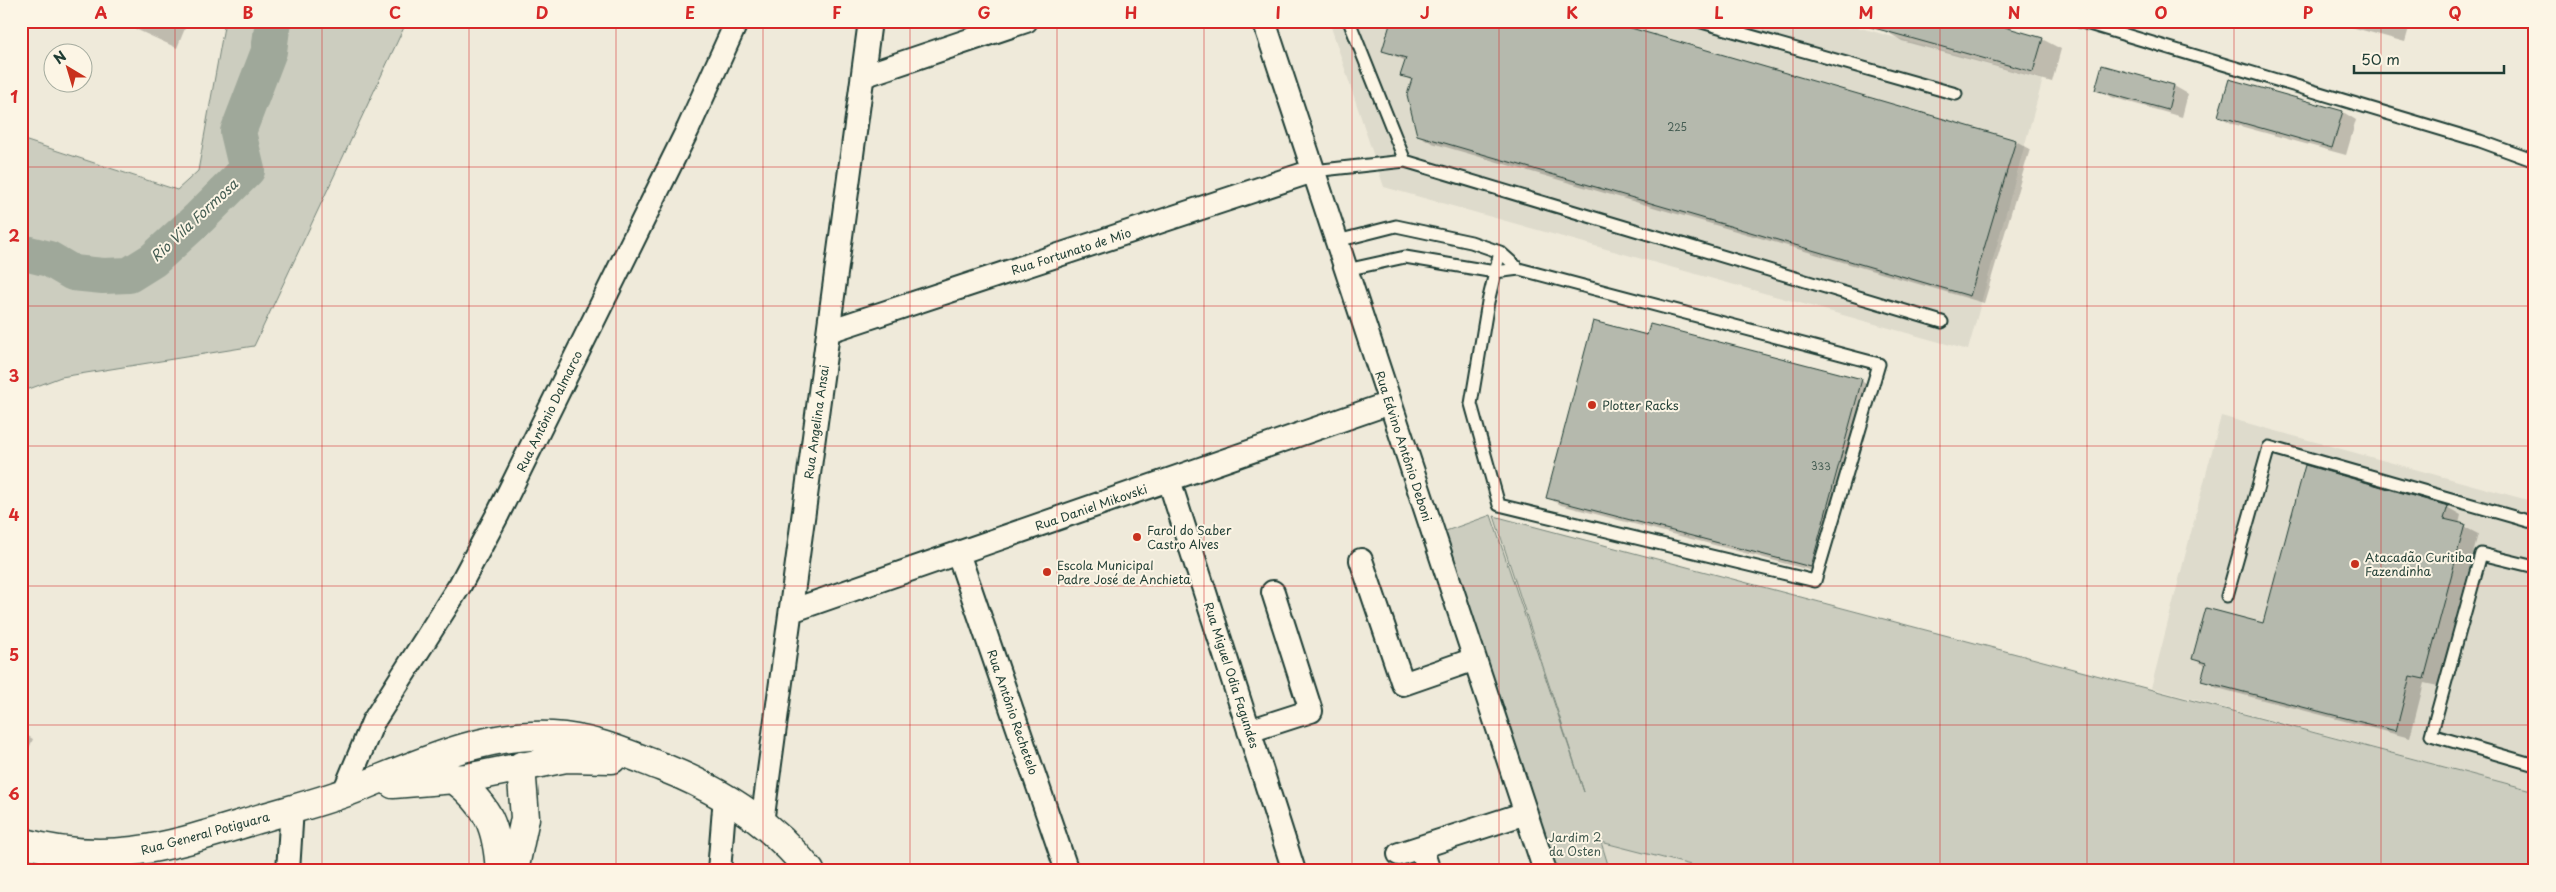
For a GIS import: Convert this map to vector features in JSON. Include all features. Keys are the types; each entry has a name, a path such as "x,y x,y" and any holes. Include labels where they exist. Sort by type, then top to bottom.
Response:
{"main road":[{"name":"Rua General Potiguara","path":"21,842 70,853 128,853 196,838 351,790 429,759 465,748 500,740 551,735 605,744 686,776 725,796 762,823 810,871"},
{"path":"465,748 521,766 525,818 514,871"},
{"name":"Rua General Potiguara","path":"351,790 454,779 521,766 583,757 660,767"},
{"path":"454,779 477,798 492,822 496,837 500,871"}],"street":[{"name":"Rua Antônio Dalmarco","path":"351,790 373,722 460,585 498,514 688,129 737,21"},
{"name":"Rua Angelina Ansai","path":"762,823 870,21"},
{"path":"863,76 1026,21"},
{"name":"Rua Edvino Antônio Deboni","path":"1264,21 1545,871"},
{"name":"Rua Fortunato de Mio","path":"829,331 1313,171"},
{"name":"Rua Daniel Mikovski","path":"791,611 1390,403"},
{"name":"Rua Miguel Odia Fagundes","path":"1169,480 1294,871"},
{"name":"Rua Antônio Rechetelo","path":"958,553 1067,871"},
{"path":"1361,560 1403,684 1475,659"},
{"path":"1249,731 1311,711 1273,592"},
{"path":"719,871 725,796"},
{"path":"288,871 292,808"},
{"path":"1399,855 1526,812"},
{"path":"1421,847 1429,871"}],"lane":[{"path":"1349,21 1405,161"},
{"path":"1698,21 1956,94"},
{"path":"2079,21 2480,141 2535,161"},
{"path":"1313,171 1405,161 1942,322"},
{"path":"1336,241 1396,226 1471,242 1500,252 1519,269"},
{"path":"1346,270 1405,257 1495,272 1519,269 1879,364 1815,582 1499,505 1471,404 1495,272 1500,252"},
{"path":"2227,596 2269,447 2535,523"},
{"path":"2535,567 2482,554 2431,734 2535,765"}],"shaded area":[{"path":"1329,21 1836,21 2043,79 1968,350 1384,187"},
{"path":"2221,416 2535,502 2535,791 2151,688"},
{"path":"1601,842 1714,871 1611,871"}],"green space":[{"path":"225,21 407,21 254,346 61,377 21,392 21,139 177,190 198,171"},
{"name":"Jardim 2 da Osten","path":"1491,515 1584,792 1494,516 2535,791 2535,871 1714,871 1601,842 1610,871 1557,871 1443,532"}],"building":[{"path":"1391,21 1607,21 2016,140 1970,296 1417,135 1407,95 1412,79 1400,76 1406,58 1382,51"},
{"path":"1867,21 1984,21 2043,38 2033,72 1867,26"},
{"path":"2102,65 2174,85 2168,110 2095,90"},
{"path":"2229,79 2343,111 2332,148 2218,116"},
{"path":"1593,321 1647,335 1650,324 1862,379 1811,567 1546,498"},
{"name":"Atacadão Curitiba Fazendinha","path":"2305,465 2448,506 2444,519 2465,524 2424,679 2410,676 2396,731 2201,681 2206,663 2192,659 2206,608 2263,623"}],"waterway":[{"name":"Rio Vila Formosa","path":"21,252 49,259 73,273 103,276 129,275 153,260 199,218 247,170 238,132 269,51 273,21"}],"place":[{"name":"Plotter Racks","path":"1592,405"},
{"name":"Farol do Saber Castro Alves","path":"1137,537"},
{"name":"Atacadão Curitiba Fazendinha","path":"2355,564"},
{"name":"Escola Municipal Padre José de Anchieta","path":"1047,572"}]}
